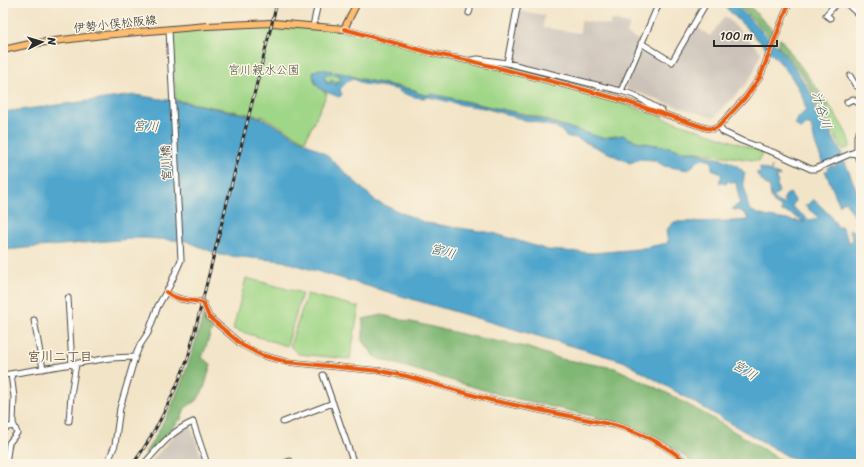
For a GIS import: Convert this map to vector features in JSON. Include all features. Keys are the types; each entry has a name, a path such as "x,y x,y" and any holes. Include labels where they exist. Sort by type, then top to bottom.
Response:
{"main road":[{"path":"344,29 357,3"},
{"name":"伊勢小俣松阪線","path":"3,50 30,44 66,40 267,22 344,29"}],"street":[{"path":"313,26 318,3"},
{"path":"507,62 518,3"},
{"path":"621,91 659,3"},
{"path":"641,43 672,62 706,3"},
{"path":"344,29 431,53 470,61 612,97 706,128 714,129 720,126 750,92 760,77 789,3"},
{"path":"830,18 826,15 835,5 834,3"},
{"path":"846,3 861,17"},
{"name":"宮川橋","path":"107,464 115,445 120,408 135,357 140,345 148,333 158,306 170,285 181,260 169,30"},
{"path":"470,61 478,59 507,62 621,91 634,95 663,111 666,115"},
{"path":"850,76 856,86 861,86"},
{"path":"847,102 853,99 861,105"},
{"path":"720,126 723,132 742,141 815,169 855,152"},
{"path":"861,130 856,136 857,149 855,152 861,163"},
{"path":"166,292 185,301 202,302 209,317 242,345 261,356 287,362 380,371 406,376 490,400 614,425 656,441 688,464"},
{"path":"68,298 74,364 70,421"},
{"path":"34,320 43,369"},
{"path":"3,376 110,358 135,357"},
{"path":"6,464 8,443 17,433 14,426 14,397 11,374"},
{"path":"323,375 354,464"},
{"path":"283,422 333,404"},
{"path":"144,464 172,433 192,422 207,464"},
{"path":"3,428 14,426"},
{"path":"282,464 290,461 291,464"}],"shaded area":[{"path":"519,11 545,15 543,26 545,28 580,33 581,21 610,25 611,20 630,24 627,34 640,41 621,89 510,61"},
{"path":"725,16 761,52 755,70 746,84 714,118 627,90 626,85 642,46 670,62 695,26 710,36"},
{"path":"190,424 204,464 149,464 178,431"}],"green space":[{"path":"736,3 747,3 774,32 771,38"},
{"name":"宮川親水公園","path":"273,23 313,26 396,42 471,61 615,101 763,152 759,161 639,142 623,135 602,138 534,116 432,94 426,95 417,93 416,90 358,78 346,74 335,72 334,75 341,76 340,82 336,81 336,85 333,84 334,81 330,80 329,84 327,83 327,80 324,79 325,74 331,75 332,71 320,69 314,71 313,78 318,87 327,94 305,141 264,117 176,100 171,30"},
{"path":"780,38 829,105 825,107 816,107 807,82 796,66 777,45"},
{"path":"829,105 842,126 850,143 850,147 843,150 816,107 825,107"},
{"path":"246,278 302,293 287,346 233,329"},
{"path":"307,294 359,307 350,359 298,354 290,346"},
{"path":"382,315 470,336 526,347 561,359 615,368 667,393 712,418 787,464 694,464 674,448 644,432 596,417 501,395 376,358 363,341 363,319"},
{"path":"203,316 212,329 202,358 211,364 204,389 197,400 185,408 181,419 148,454 145,453 155,437 180,387"}],"water":[{"path":"721,3 734,3 776,45 793,65 814,100 814,108 820,119 828,128 843,156 823,164 815,143 811,126 806,125 801,130 795,124 797,122 796,120 806,110 799,89 787,71 772,54"},
{"name":"宮川","path":"320,69 332,71 332,75 325,74 324,79 327,80 327,84 330,84 330,80 334,81 333,84 336,85 336,81 340,82 341,76 334,75 335,72 346,74 358,79 416,91 417,93 426,95 432,94 533,117 602,138 623,135 638,142 674,148 682,152 691,151 725,160 736,165 745,173 744,184 750,209 767,217 805,222 789,213 781,211 782,208 771,199 770,189 757,175 757,172 760,173 762,170 759,168 760,167 770,171 772,166 771,172 779,175 780,177 777,176 776,180 778,181 777,186 779,192 773,196 775,199 780,203 786,204 787,203 783,200 786,195 790,193 795,200 792,207 809,220 819,218 805,206 813,199 830,215 838,227 842,227 849,242 853,239 849,229 856,232 856,220 845,201 841,203 840,206 825,171 833,165 834,167 842,161 843,163 845,162 861,201 861,464 801,464 623,361 282,261 220,255 186,241 142,238 3,250 3,112 135,95 194,104 262,118 324,153 377,202 426,223 493,233 548,250 594,253 638,249 668,243 666,230 674,222 748,220 744,213 732,209 740,203 736,183 727,181 726,184 719,182 722,175 712,169 712,162 707,159 699,160 688,170 664,166 654,160 640,159 630,163 576,138 566,137 560,130 552,126 534,121 532,122 484,108 429,97 414,97 400,92 399,90 363,84 354,79 349,80 340,89 342,95 339,97 325,92 318,87 313,73"}],"railway":[{"path":"133,464 150,439 164,413 188,358 277,3"}],"cycle path":[{"path":"344,29 431,53 471,61 570,86 618,99 706,128 714,129 719,126 746,97 760,77 789,3"},
{"path":"166,292 176,298 203,303 209,317 242,345 261,355 287,362 380,371 406,376 490,400 614,425 653,440 680,457 688,464"}],"district":[{"name":"宮川二丁目","path":"60,356"}],"water label":[{"name":"汁谷川","path":"822,110"}]}
